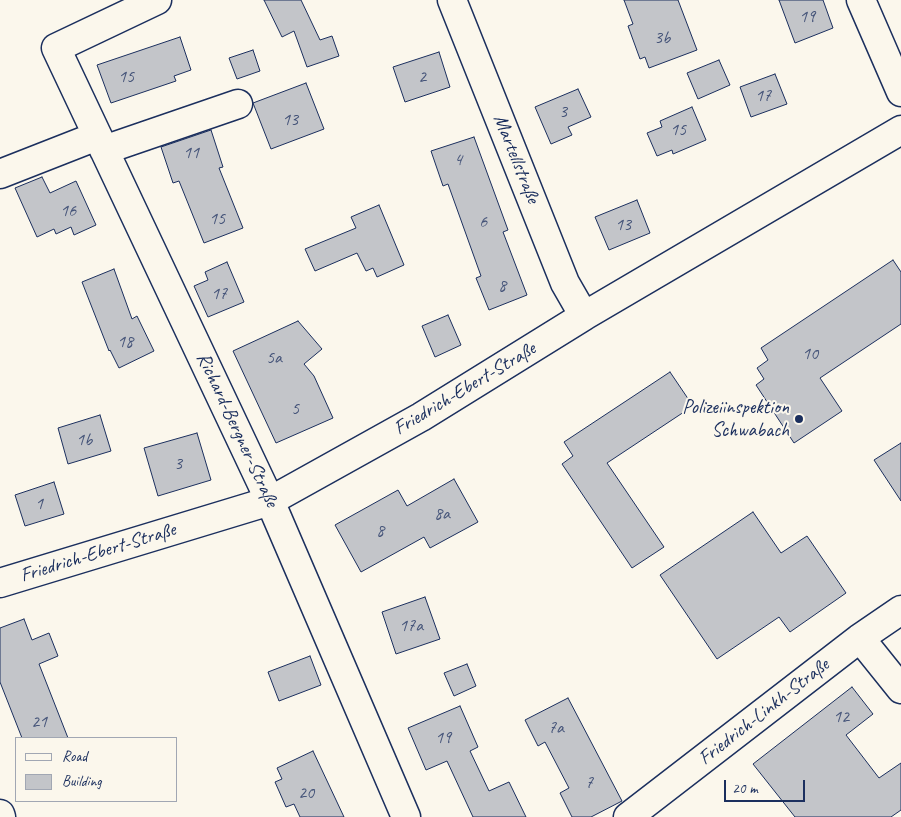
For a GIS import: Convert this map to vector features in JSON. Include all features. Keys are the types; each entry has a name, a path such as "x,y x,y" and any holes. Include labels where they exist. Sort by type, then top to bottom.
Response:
{"street":[{"name":"Richard-Bergner-Straße","path":"157,0 56,48 270,501 406,817"},
{"name":"Martellstraße","path":"452,0 565,283 584,316"},
{"path":"861,0 901,92"},
{"path":"0,174 238,104"},
{"name":"Friedrich-Ebert-Straße","path":"0,583 270,501 421,417 584,316 901,130"},
{"name":"Friedrich-Linkh-Straße","path":"628,817 860,638 901,610"},
{"path":"860,638 901,689"}],"building":[{"path":"264,0 301,0 320,40 332,36 339,56 307,67 294,31 282,37"},
{"path":"624,0 678,0 697,50 649,68 645,57 640,59 628,26 633,24"},
{"path":"779,0 823,0 833,28 795,43"},
{"path":"180,37 191,70 174,76 176,81 111,103 97,65"},
{"path":"253,50 260,71 237,79 229,58"},
{"path":"439,52 450,87 405,102 393,67"},
{"path":"719,60 730,85 698,99 687,73"},
{"path":"775,74 787,104 751,117 740,87"},
{"path":"306,83 324,129 271,149 253,103"},
{"path":"578,89 591,117 568,127 572,135 551,144 535,107"},
{"path":"692,107 706,140 673,154 672,150 657,156 647,133 662,127 660,121"},
{"path":"211,130 223,167 219,168 243,228 204,243 179,181 173,183 161,147"},
{"path":"474,137 508,230 503,232 527,295 489,310 476,278 481,276 448,184 443,186 431,151"},
{"path":"42,177 50,193 76,181 96,225 74,235 71,227 56,234 54,229 37,237 15,188"},
{"path":"637,200 650,233 609,250 595,217"},
{"path":"379,205 404,265 377,277 373,268 366,271 357,253 315,271 305,249 356,228 351,217"},
{"path":"893,260 901,272 901,324 820,378 842,411 794,443 756,385 764,379 757,368 768,360 761,348"},
{"path":"227,262 244,302 208,317 194,286 208,280 205,272"},
{"path":"114,269 132,319 137,316 154,351 119,368 109,351 82,282"},
{"path":"448,315 461,345 435,357 422,326"},
{"path":"298,321 322,349 304,364 314,376 333,418 276,443 233,351"},
{"path":"670,372 693,406 607,463 664,547 632,568 562,464 573,456 564,442"},
{"path":"100,415 111,451 68,464 58,428"},
{"path":"197,433 211,480 158,496 144,448"},
{"path":"901,443 901,501 874,460"},
{"path":"454,479 478,522 430,548 424,537 361,572 335,525 398,490 407,506"},
{"path":"54,482 64,514 25,526 15,495"},
{"path":"753,512 781,553 807,536 846,593 790,632 779,617 717,659 660,575"},
{"path":"425,597 440,639 396,654 382,612"},
{"path":"24,619 32,640 49,633 58,656 39,664 68,737 22,737 0,682 0,628"},
{"path":"310,656 321,685 279,701 268,672"},
{"path":"467,664 476,686 454,696 444,673"},
{"path":"852,687 873,714 846,735 879,778 901,763 901,810 891,817 795,817 753,764"},
{"path":"568,698 622,801 591,817 572,817 560,793 569,788 545,742 538,746 525,720"},
{"path":"460,706 478,747 470,751 489,791 509,782 526,817 473,817 447,761 426,770 408,728"},
{"path":"313,751 344,817 300,817 294,804 286,807 275,782 282,779 277,768"}],"place":[{"name":"Polizeiinspektion Schwabach","path":"799,419"}]}
